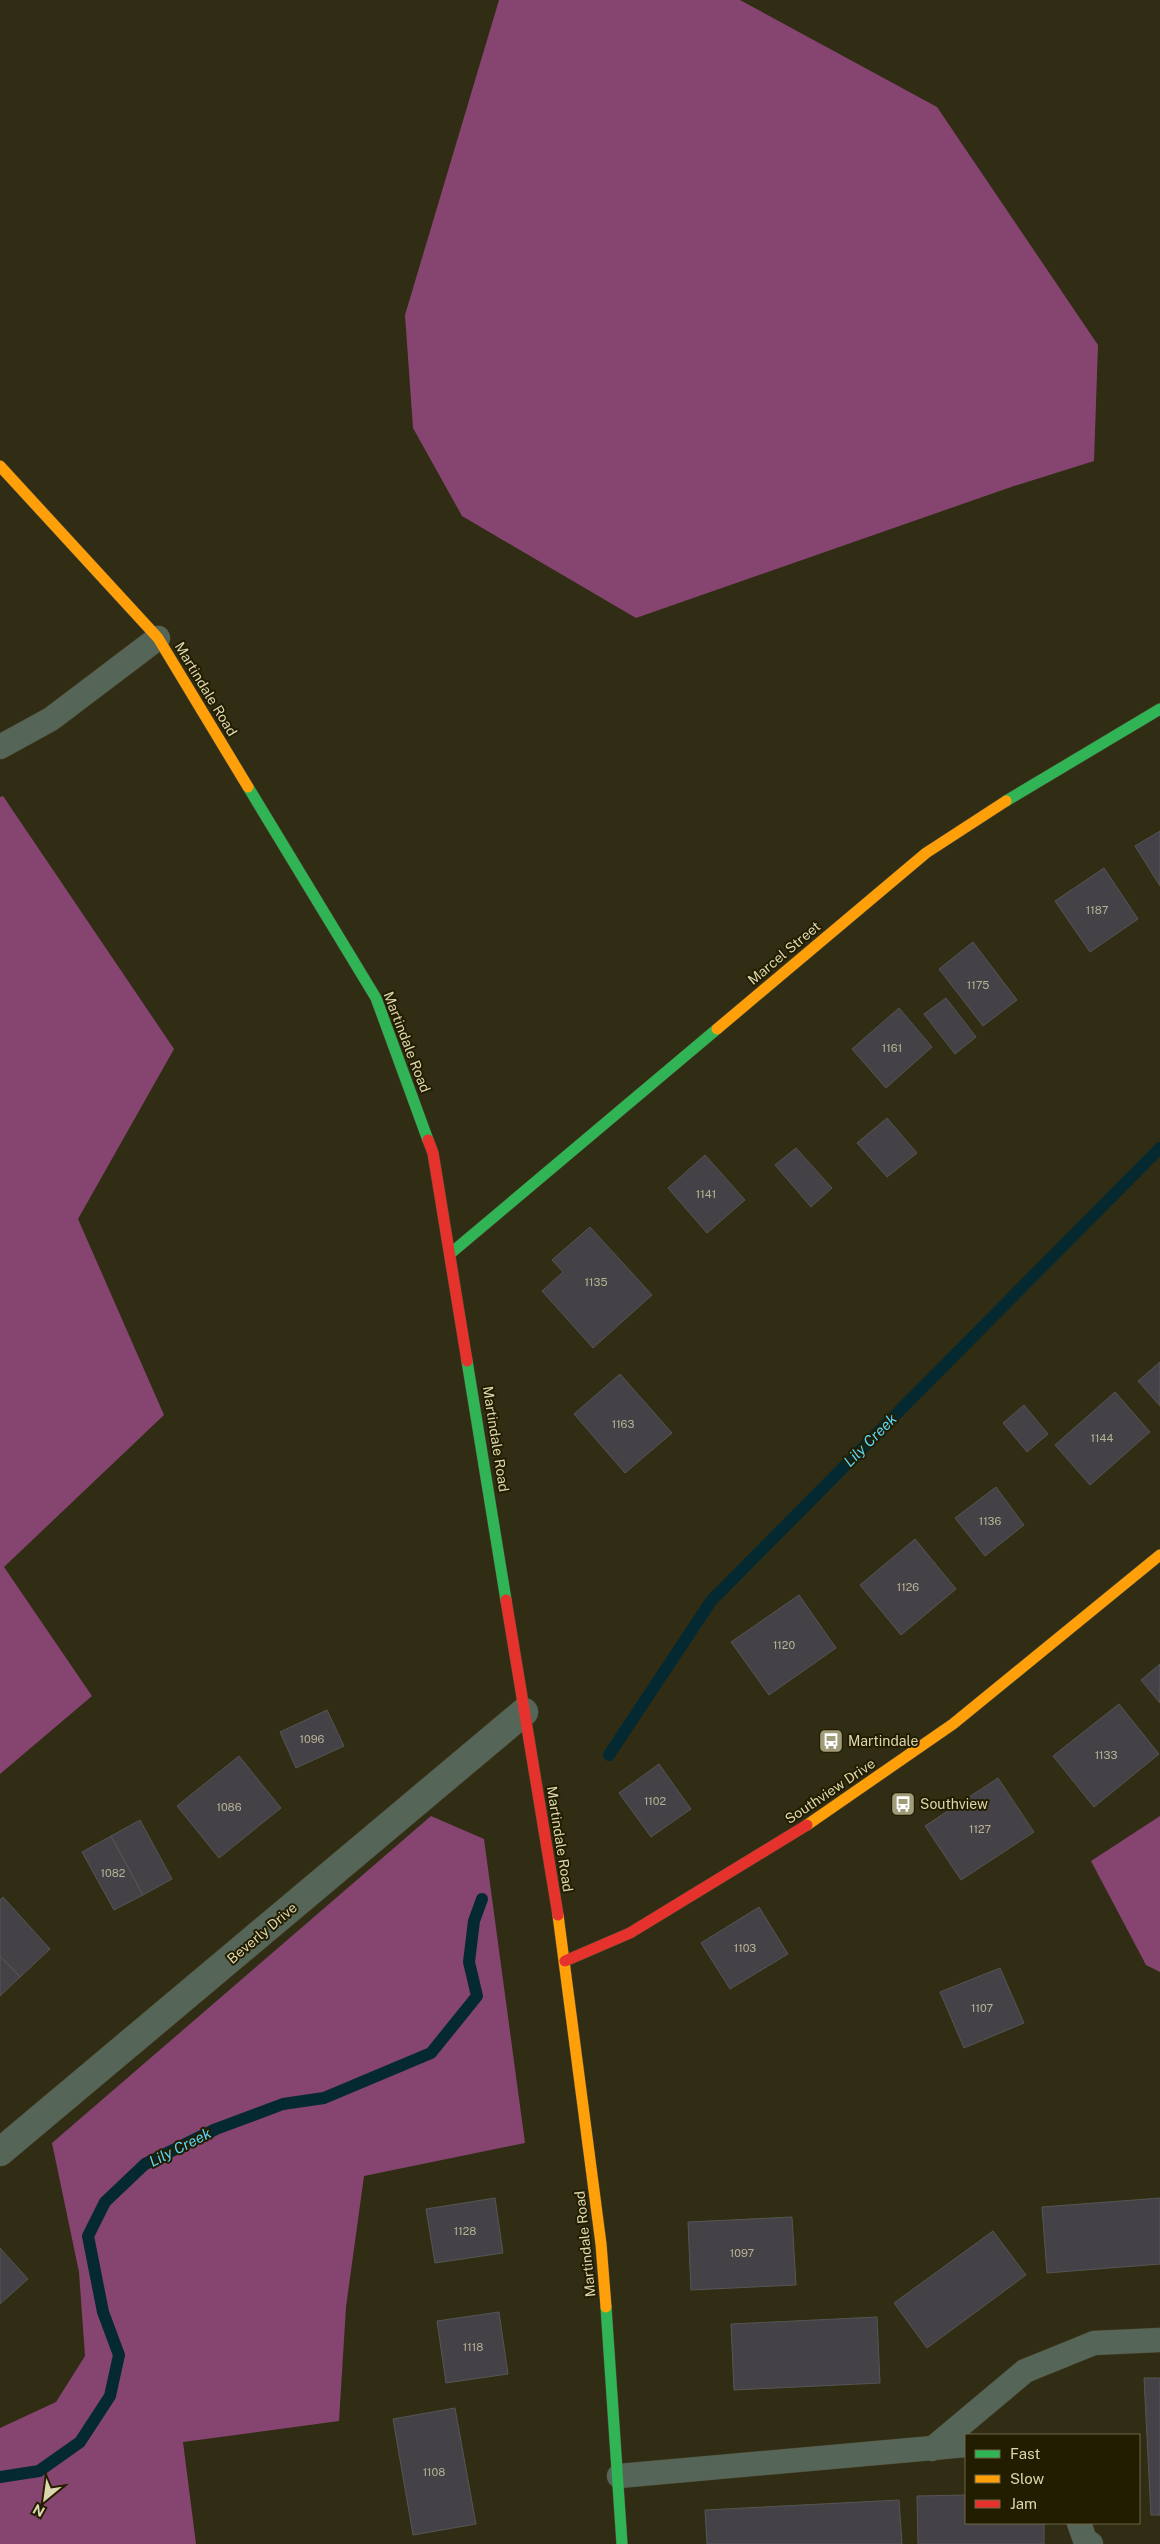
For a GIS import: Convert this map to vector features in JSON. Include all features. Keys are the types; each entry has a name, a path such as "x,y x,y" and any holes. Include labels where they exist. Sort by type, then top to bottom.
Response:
{"street":[{"name":"Martindale Road","path":"0,466 158,638 376,998 434,1153 565,1961 601,2244 619,2476 622,2544"},
{"name":"Marcel Street","path":"451,1253 926,853 1005,802 1160,709"},
{"name":"Southview Drive","path":"565,1961 630,1933 797,1832 953,1724 1160,1555"},
{"name":"Beverly Drive","path":"0,2152 524,1712"}],"lane":[{"path":"0,746 51,719 158,638"},
{"path":"932,2449 1025,2372 1094,2343 1160,2340"},
{"path":"619,2476 965,2445"},
{"path":"1079,2524 1085,2540 1090,2544"}],"shaded area":[{"path":"499,0 740,0 937,107 1098,345 1094,461 1014,486 636,618 462,516 413,428 405,315"},
{"path":"3,796 174,1049 78,1219 164,1415 4,1567 92,1696 0,1774 0,797"},
{"path":"431,1816 484,1839 525,2143 364,2176 346,2307 339,2421 183,2442 196,2544 0,2544 0,2428 56,2402 85,2356 79,2272 52,2143"},
{"path":"1160,1816 1160,1972 1146,1965 1091,1861"}],"building":[{"path":"1160,831 1160,886 1135,846"},
{"path":"1104,868 1138,919 1090,952 1055,901"},
{"path":"973,942 1017,1000 983,1026 939,969"},
{"path":"946,998 976,1037 955,1054 924,1014"},
{"path":"899,1008 932,1047 886,1088 852,1049"},
{"path":"887,1118 917,1153 887,1177 857,1143"},
{"path":"796,1148 832,1188 811,1207 775,1165"},
{"path":"705,1155 745,1200 707,1233 668,1188"},
{"path":"590,1227 652,1295 593,1348 542,1291 563,1272 552,1260"},
{"path":"1160,1362 1160,1406 1138,1381"},
{"path":"620,1374 672,1433 625,1473 574,1414"},
{"path":"1115,1392 1150,1432 1090,1485 1055,1445"},
{"path":"1024,1405 1048,1434 1027,1452 1003,1423"},
{"path":"996,1487 1024,1525 985,1556 955,1518"},
{"path":"915,1539 956,1589 901,1635 860,1585"},
{"path":"799,1595 836,1648 769,1695 731,1642"},
{"path":"1160,1664 1160,1703 1141,1680"},
{"path":"1119,1704 1159,1754 1094,1807 1053,1756"},
{"path":"327,1710 344,1746 296,1768 280,1732"},
{"path":"239,1756 281,1808 219,1858 177,1806"},
{"path":"659,1764 691,1809 651,1837 619,1793"},
{"path":"998,1778 1034,1832 961,1880 925,1826"},
{"path":"140,1820 172,1879 143,1895 111,1836"},
{"path":"111,1836 143,1895 114,1910 82,1852"},
{"path":"3,1897 50,1949 20,1977 0,1956 0,1900"},
{"path":"759,1907 788,1954 730,1989 701,1943"},
{"path":"0,1956 20,1977 0,1996"},
{"path":"1000,1968 1024,2023 964,2048 940,1992"},
{"path":"495,2198 503,2253 435,2263 426,2209"},
{"path":"1160,2198 1160,2264 1047,2273 1042,2207"},
{"path":"792,2217 796,2285 691,2290 688,2222"},
{"path":"993,2231 1026,2275 927,2348 894,2303"},
{"path":"0,2248 28,2279 0,2304"},
{"path":"499,2312 508,2374 446,2383 437,2321"},
{"path":"877,2317 880,2383 734,2390 731,2324"},
{"path":"1144,2378 1160,2378 1160,2515 1151,2515"},
{"path":"455,2408 476,2524 413,2535 393,2419"},
{"path":"965,2495 965,2524 1044,2524 1044,2544 918,2544 917,2496"},
{"path":"899,2500 902,2544 707,2544 705,2510"}],"waterway":[{"name":"Lily Creek","path":"609,1755 711,1601 1160,1148"},
{"name":"Lily Creek","path":"0,2477 39,2471 80,2442 110,2396 119,2355 103,2312 88,2236 105,2202 145,2164 216,2129 283,2104 324,2098 431,2053 477,1996 469,1962 474,1921 482,1899"}],"traffic: fast":[{"path":"1006,801 1160,709"},
{"path":"248,787 376,998 428,1140"},
{"path":"451,1253 717,1029"},
{"path":"467,1361 506,1600"},
{"path":"606,2307 622,2544"}],"traffic: slow":[{"path":"0,466 158,638 248,787"},
{"path":"717,1029 926,853 1006,801"},
{"path":"807,1825 953,1724 1160,1555"},
{"path":"558,1915 601,2244 606,2307"}],"traffic: jam":[{"path":"428,1140 433,1153 467,1361"},
{"path":"506,1600 558,1915"},
{"path":"565,1961 630,1933 807,1825"}],"place":[{"name":"Martindale","path":"831,1741"},
{"name":"Southview","path":"903,1804"}]}
